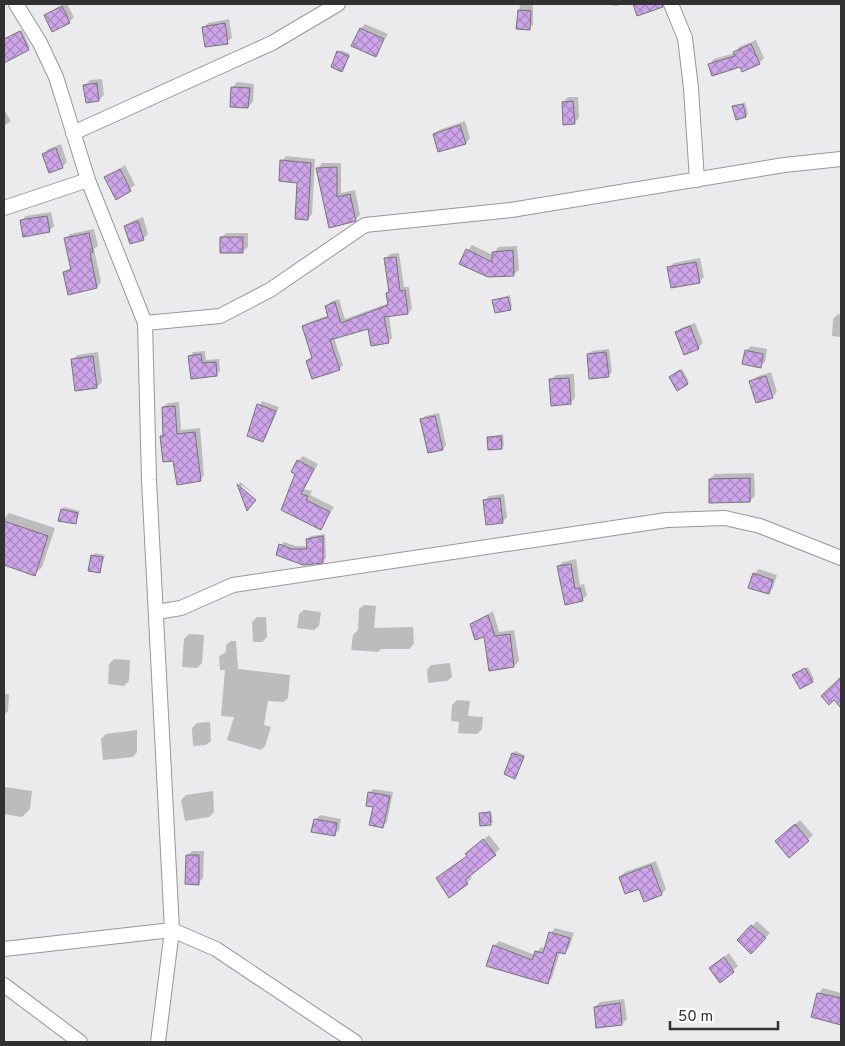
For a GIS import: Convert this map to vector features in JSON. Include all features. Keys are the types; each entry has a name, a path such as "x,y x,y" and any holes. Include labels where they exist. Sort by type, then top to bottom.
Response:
{"street":[{"path":"16,4 40,43 56,77 88,180 145,323 149,480 172,930 158,1042"},
{"path":"73,133 272,44 338,4"},
{"path":"671,4 686,38 697,180"},
{"path":"145,323 220,316 270,290 365,226 511,210 841,158"},
{"path":"4,208 88,180"},
{"path":"157,612 180,608 233,585 667,520 725,518 760,526 841,558"},
{"path":"4,949 172,930 216,949 355,1042"},
{"path":"4,985 80,1042"}],"building":[{"path":"633,4 662,4 663,7 637,16"},
{"path":"62,6 70,23 52,32 44,15"},
{"path":"518,10 531,11 530,30 516,29"},
{"path":"225,23 228,44 205,47 202,27"},
{"path":"360,28 384,39 376,57 351,46"},
{"path":"20,31 29,50 4,63 4,39"},
{"path":"751,44 760,64 742,72 740,67 712,76 708,64 735,56 733,52"},
{"path":"337,51 349,56 342,72 331,67"},
{"path":"97,83 99,101 86,103 83,85"},
{"path":"231,87 250,88 248,108 230,107"},
{"path":"573,101 575,124 563,125 562,102"},
{"path":"743,104 746,117 736,120 732,106"},
{"path":"460,125 466,144 438,152 433,134"},
{"path":"56,148 63,168 49,173 42,154"},
{"path":"280,160 311,163 308,220 295,219 297,183 279,181"},
{"path":"337,167 337,197 350,194 356,221 329,228 316,168"},
{"path":"120,169 131,191 116,200 104,177"},
{"path":"47,216 50,232 23,237 20,220"},
{"path":"138,221 144,240 130,244 124,226"},
{"path":"89,233 93,252 90,253 97,288 68,295 63,272 71,270 64,238"},
{"path":"220,237 243,237 243,253 220,253"},
{"path":"466,249 492,262 492,252 513,250 514,276 488,277 459,264"},
{"path":"396,257 400,291 405,290 408,314 384,317 389,343 371,346 368,329 330,340 340,370 312,379 306,361 312,358 302,326 328,317 325,306 335,302 341,323 388,305 386,293 389,292 384,258"},
{"path":"696,262 700,283 671,288 667,267"},
{"path":"508,297 511,310 495,313 492,300"},
{"path":"690,326 699,349 684,355 675,332"},
{"path":"745,350 763,354 761,368 742,364"},
{"path":"606,352 609,377 589,379 587,354"},
{"path":"201,354 202,363 216,362 217,376 191,379 188,356"},
{"path":"93,356 97,388 75,391 71,359"},
{"path":"680,370 688,384 677,391 669,377"},
{"path":"766,376 773,398 756,403 749,381"},
{"path":"569,378 571,404 551,406 549,379"},
{"path":"257,404 276,411 263,442 247,436"},
{"path":"175,406 177,434 195,432 201,481 177,485 173,461 163,462 160,436 163,436 162,407"},
{"path":"435,416 443,450 428,453 420,419"},
{"path":"501,436 502,449 488,450 487,437"},
{"path":"297,460 314,469 301,494 308,496 306,500 330,512 321,530 281,510 295,474 291,472"},
{"path":"750,478 750,502 709,503 709,479"},
{"path":"237,484 256,500 247,511"},
{"path":"500,498 503,523 486,525 483,500"},
{"path":"61,509 78,513 76,524 58,521"},
{"path":"4,521 48,536 35,576 4,565"},
{"path":"323,536 323,563 303,565 276,555 279,544 292,549 307,549 306,539"},
{"path":"91,555 103,557 100,573 88,571"},
{"path":"571,564 575,589 580,588 583,601 565,605 557,566"},
{"path":"753,573 773,580 769,594 748,588"},
{"path":"488,615 495,636 510,634 514,667 489,671 484,637 475,640 470,624"},
{"path":"805,668 813,682 800,689 792,675"},
{"path":"841,677 841,708 834,700 829,705 821,696"},
{"path":"512,753 524,757 515,779 504,774"},
{"path":"368,792 390,796 383,828 369,825 373,807 366,806"},
{"path":"490,812 491,825 480,826 479,813"},
{"path":"314,819 337,823 335,836 311,832"},
{"path":"795,824 809,841 789,858 775,841"},
{"path":"483,839 496,855 465,880 468,884 449,898 436,878 467,856 465,854"},
{"path":"186,855 199,855 199,885 185,884"},
{"path":"651,865 662,895 644,902 639,889 625,894 619,877"},
{"path":"751,925 766,938 751,954 737,940"},
{"path":"549,932 570,938 565,954 557,952 548,984 486,966 493,945 532,960 535,951 543,953"},
{"path":"724,957 734,972 720,983 709,968"},
{"path":"817,993 841,998 841,1025 811,1017"},
{"path":"620,1003 622,1025 596,1028 594,1007"}]}
